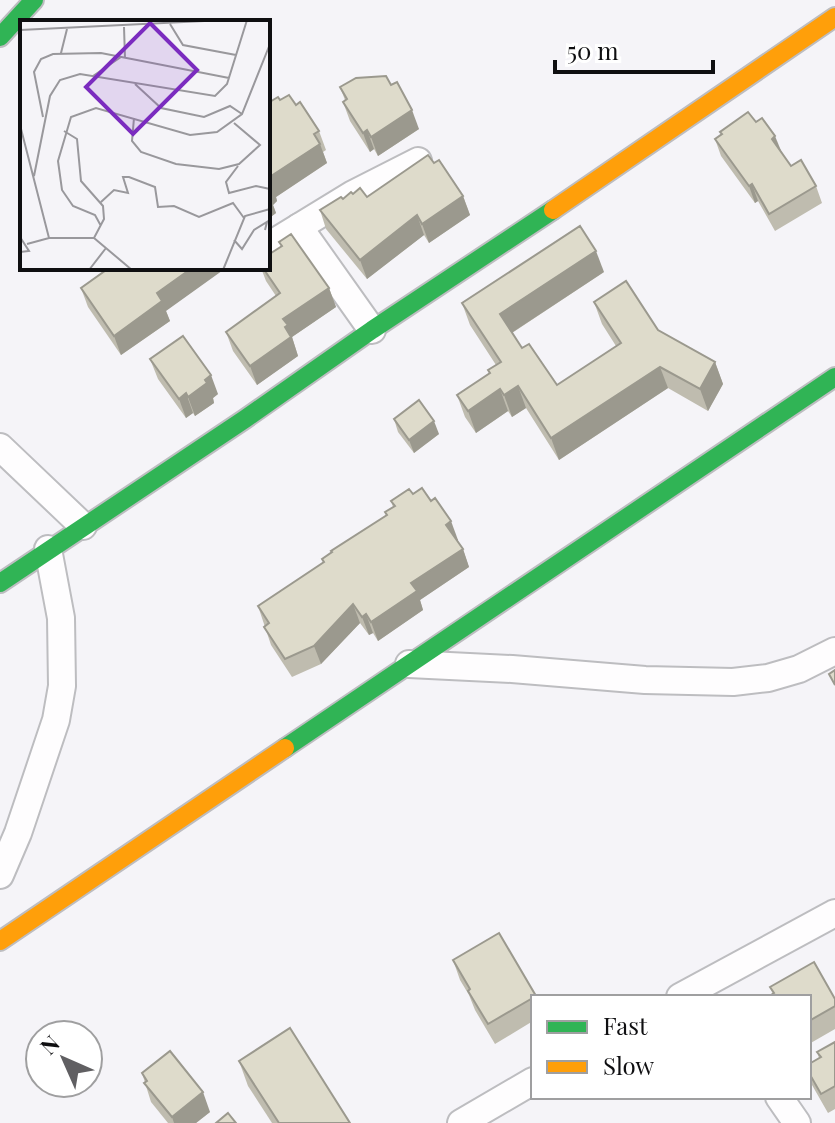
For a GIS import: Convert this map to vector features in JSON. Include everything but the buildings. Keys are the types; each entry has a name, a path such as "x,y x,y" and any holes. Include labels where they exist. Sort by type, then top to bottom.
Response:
{"street":[{"path":"0,37 27,2"},
{"path":"0,583 835,17"},
{"path":"270,245 353,194 418,161"},
{"path":"299,227 372,330"},
{"path":"0,941 835,377"},
{"path":"0,447 83,526"},
{"path":"0,875 18,833 56,720 62,686 61,618 48,549"},
{"path":"409,664 645,680 733,682 768,678 799,669 835,651"},
{"path":"688,995 709,990 835,913"},
{"path":"461,1123 531,1082"},
{"path":"780,1099 797,1123"}],"traffic: fast":[{"path":"0,37 34,0"},
{"path":"0,583 553,210"},
{"path":"285,748 835,377"}],"traffic: slow":[{"path":"553,210 835,17"},
{"path":"0,941 285,748"}]}
